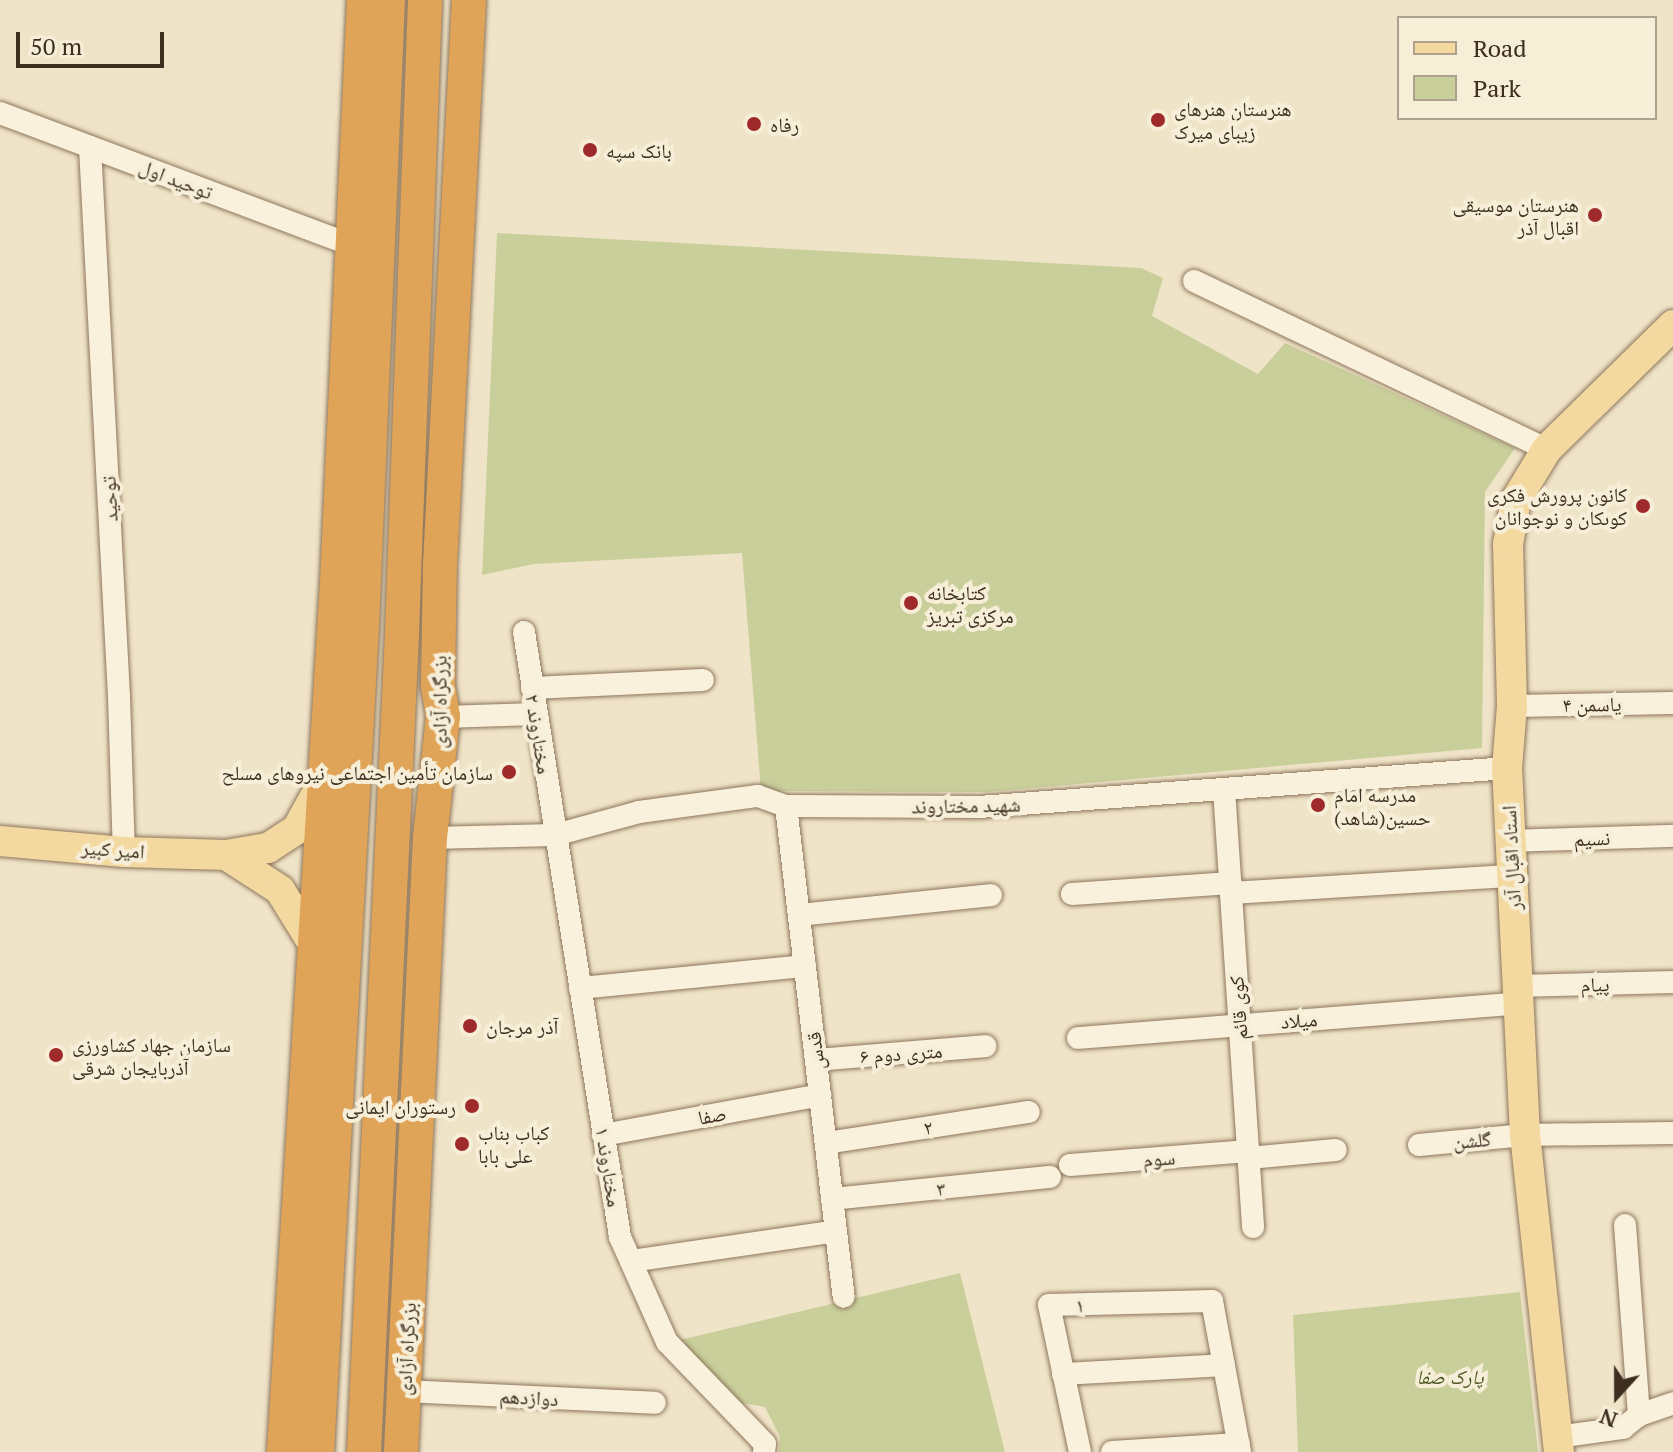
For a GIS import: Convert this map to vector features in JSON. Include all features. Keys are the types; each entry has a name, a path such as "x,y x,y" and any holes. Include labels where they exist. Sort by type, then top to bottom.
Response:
{"highway":[{"path":"284,1452 332,685 364,0"},
{"path":"317,1452 362,627 388,0"},
{"name":"بزرگراه آزادی","path":"364,1452 402,634 425,0"},
{"name":"بزرگراه آزادی","path":"401,1452 430,838 441,701 440,564 469,0"},
{"path":"440,564 402,634 441,701"},
{"path":"337,583 362,627"},
{"path":"332,685 362,627"}],"main road":[{"name":"استاد اقبال آذر","path":"1558,1444 1525,1135 1507,768 1512,706 1508,544 1516,500 1547,449 1673,325"},
{"name":"امیر کبیر","path":"0,841 124,852 226,855 268,848 290,835 306,817 325,778"},
{"path":"226,855 280,890 314,945"}],"street":[{"name":"توحید اول","path":"0,113 353,246"},
{"name":"توحید","path":"90,147 119,697 124,852"},
{"path":"1194,281 1547,449"},
{"name":"مختاروند ۲","path":"524,632 555,835"},
{"path":"532,688 703,680"},
{"path":"441,701 536,714"},
{"name":"یاسمن ۴","path":"1512,706 1673,703"},
{"name":"شهید مختاروند","path":"430,838 555,835 639,812 758,796 786,806 979,807 1507,768"},
{"name":"کوی قائم","path":"1224,789 1253,1227"},
{"name":"قدس","path":"786,806 844,1297"},
{"name":"مختاروند ۱","path":"555,835 620,1237 667,1342 765,1444 764,1452"},
{"name":"نسیم","path":"1510,841 1673,836"},
{"path":"1072,894 1512,876"},
{"path":"799,915 991,895"},
{"path":"580,988 805,966"},
{"name":"پیام","path":"1518,994 1673,982"},
{"name":"میلاد","path":"1078,1038 1518,994"},
{"name":"۶ متری دوم","path":"816,1060 985,1046"},
{"name":"صفا","path":"603,1135 820,1095"},
{"name":"۲","path":"826,1143 1029,1112"},
{"path":"1525,1135 1673,1133"},
{"name":"گلشن","path":"1419,1145 1525,1135"},
{"path":"1249,1155 1336,1150"},
{"name":"سوم","path":"1070,1165 1249,1155"},
{"name":"۳","path":"832,1199 1050,1177"},
{"path":"1625,1225 1639,1415"},
{"path":"631,1261 836,1231"},
{"name":"۱","path":"1080,1452 1049,1305 1212,1301 1224,1365"},
{"path":"1063,1374 1224,1365 1239,1448 1112,1452"},
{"name":"دوازدهم","path":"404,1391 655,1403"},
{"path":"1558,1444 1623,1428 1639,1415 1673,1403"}],"green space":[{"path":"497,233 1141,268 1163,278 1152,316 1258,374 1285,343 1515,448 1485,492 1482,748 987,792 761,791 742,553 534,564 482,575"},
{"path":"960,1273 1005,1452 779,1452 780,1437 765,1407 707,1397 680,1340"},
{"name":"پارک صفا","path":"1520,1292 1538,1452 1298,1452 1293,1315"}],"place":[{"name":"هنرستان هنرهای زیبای میرک","path":"1158,120"},
{"name":"رفاه","path":"754,124"},
{"name":"بانک سپه","path":"590,150"},
{"name":"هنرستان موسیقی اقبال آذر","path":"1595,215"},
{"name":"کانون پرورش فکرى کوىکان و نوجوانان","path":"1643,506"},
{"name":"کتابخانه مرکزى تبریز","path":"911,603"},
{"name":"سازمان تأمین اجتماعی نیروهای مسلح","path":"509,772"},
{"name":"مدرسه امام حسین(شاهد)","path":"1318,805"},
{"name":"آذر مرجان","path":"470,1026"},
{"name":"سازمان جهاد کشاورزی آذربایجان شرقی","path":"56,1055"},
{"name":"رستوران ایمانی","path":"472,1106"},
{"name":"کباب بناب علی بابا","path":"462,1144"}]}
